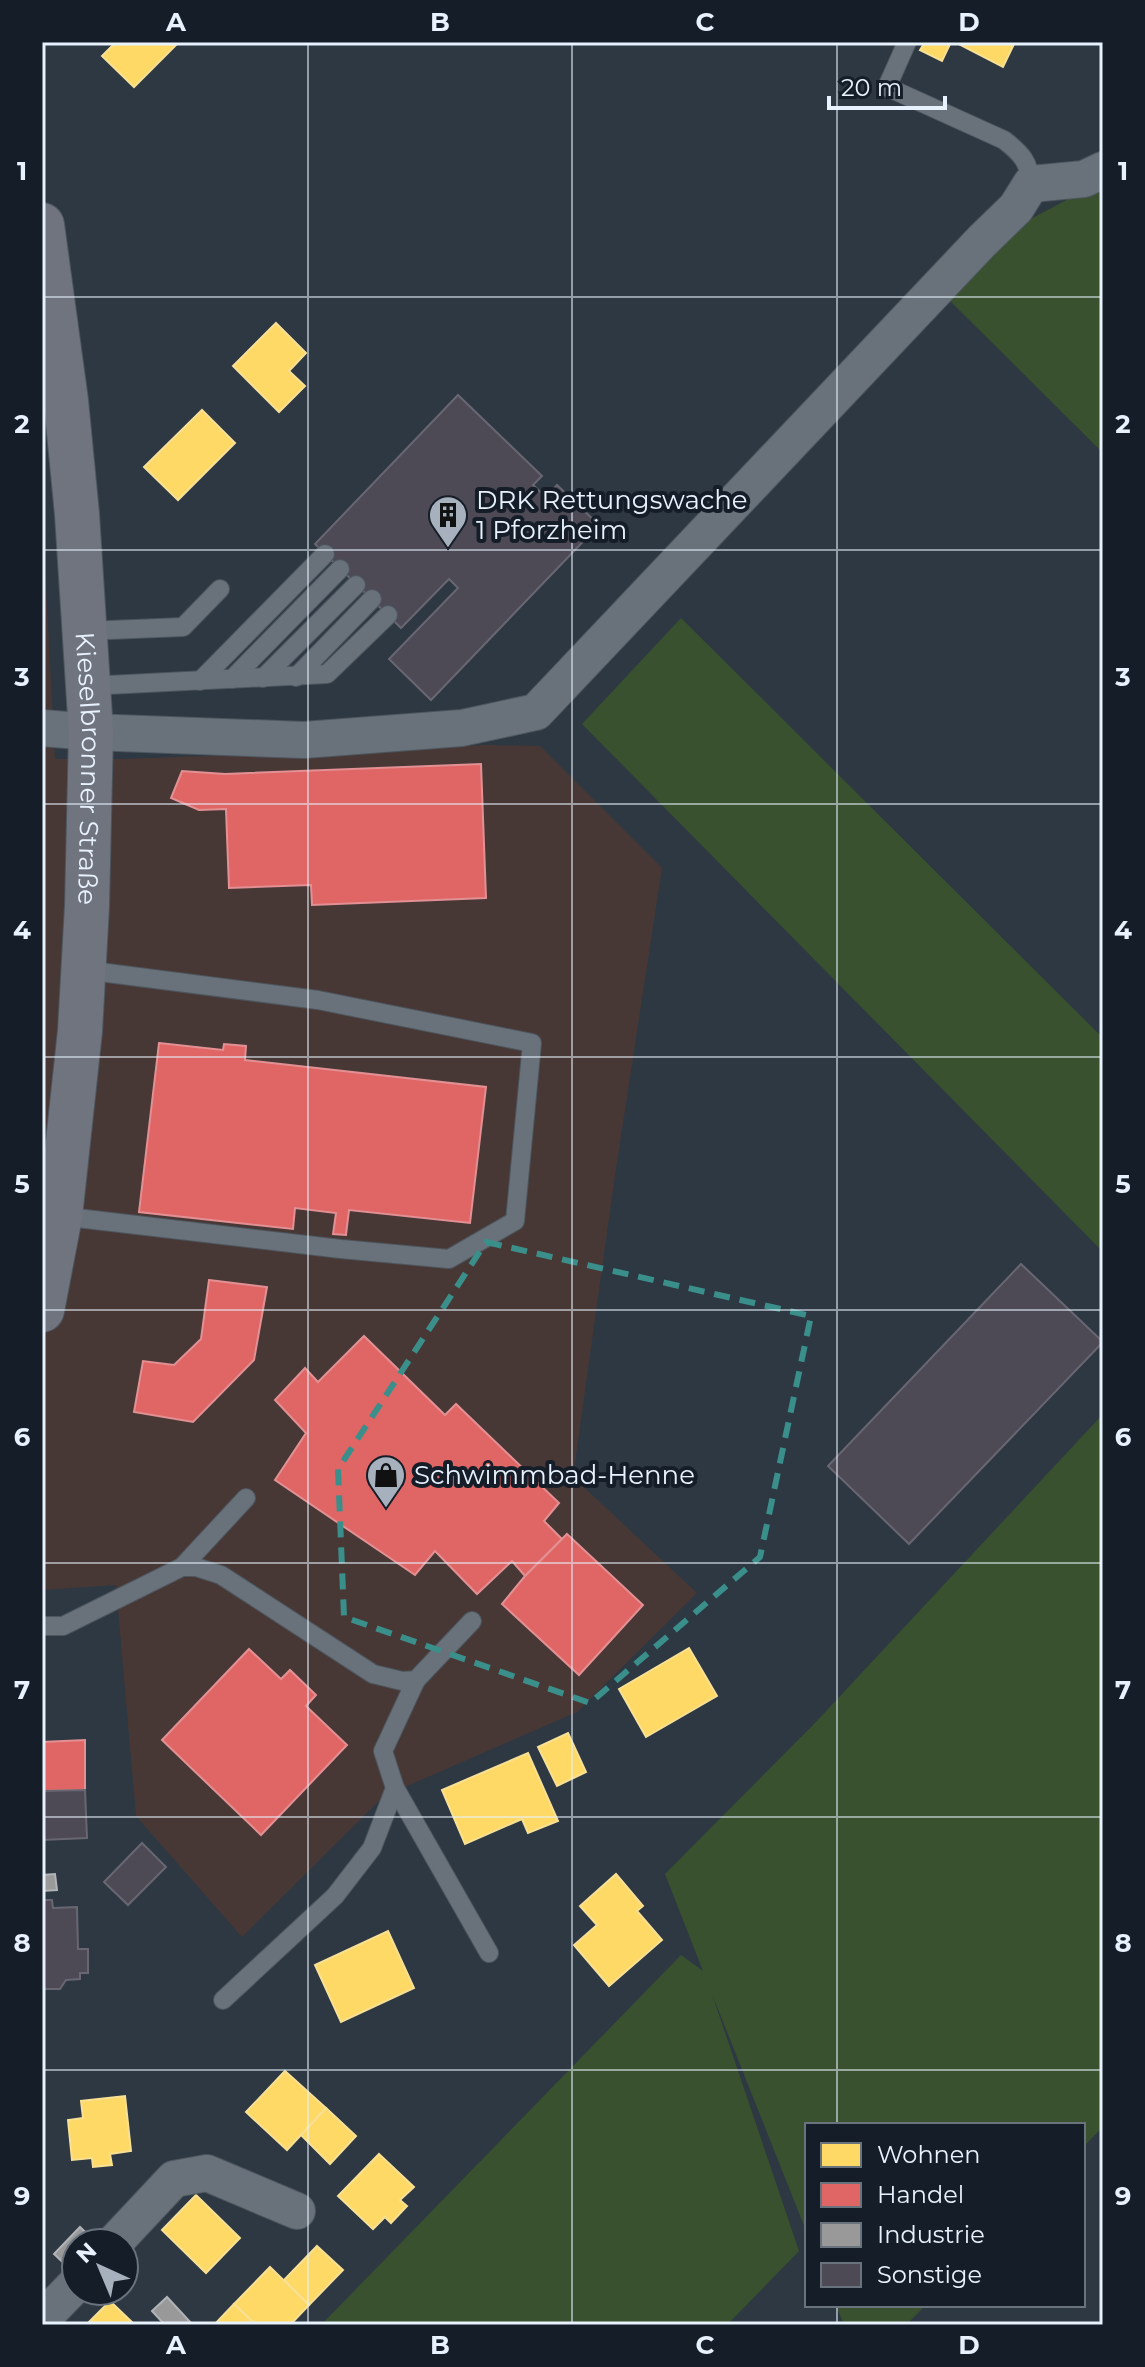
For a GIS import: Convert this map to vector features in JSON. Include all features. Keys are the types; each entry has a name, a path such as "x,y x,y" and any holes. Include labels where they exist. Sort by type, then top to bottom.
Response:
{"street":[{"path":"42,728 304,740 462,728 536,712 1016,208 1031,184 1084,179 1103,170"},
{"name":"Kieselbronner Straße","path":"42,225 66,401 77,514 91,732 84,970 60,1216 42,1310"},
{"path":"129,2227 174,2179 207,2173 297,2211"},
{"path":"42,2319 60,2300"}],"lane":[{"path":"907,42 887,87 1004,140 1018,151 1029,167 1031,184"},
{"path":"200,681 325,554"},
{"path":"232,679 340,569"},
{"path":"263,678 356,585"},
{"path":"85,631 183,627 220,589"},
{"path":"296,677 372,599"},
{"path":"88,686 327,674 388,615"},
{"path":"60,1216 449,1259 515,1221 532,1043 318,1000 84,970"},
{"path":"42,1626 63,1626 182,1567 246,1498"},
{"path":"182,1567 196,1567 221,1575 373,1674 402,1681 416,1680"},
{"path":"472,1621 416,1680 383,1751 395,1788 489,1953"},
{"path":"223,2000 335,1896 372,1848 395,1788"}],"highlighted area":[{"path":"486,1242 811,1316 760,1557 590,1703 344,1617 338,1469"}],"shaded area":[{"path":"42,512 55,759 540,746 662,868 573,1477 697,1593 577,1712 384,1796 242,1937 136,1816 116,1585 42,1590"}],"green space":[{"path":"1103,181 1103,453 945,296 1011,229"},
{"path":"681,618 1103,1038 1103,1252 582,724"},
{"path":"1103,1414 1103,2127 1085,2145 1085,2123 805,2123 805,2228 712,1994 799,2251 727,2325 321,2325 681,1955 703,1971 665,1874 814,1724"},
{"path":"837,2307 924,2307 906,2325 844,2325"}],"building: Wohnen":[{"path":"116,42 179,42 134,87 102,56"},
{"path":"925,42 951,42 942,61 920,50"},
{"path":"955,42 1015,42 1003,67"},
{"path":"276,323 306,353 289,371 305,386 279,412 233,366"},
{"path":"202,410 235,443 178,500 144,467"},
{"path":"689,1648 717,1696 646,1737 619,1689"},
{"path":"568,1733 586,1772 557,1786 538,1747"},
{"path":"528,1753 558,1821 528,1833 522,1819 465,1844 442,1790"},
{"path":"616,1874 643,1906 637,1911 662,1940 609,1986 574,1945 597,1925 580,1906"},
{"path":"388,1931 414,1988 341,2022 315,1965"},
{"path":"285,2071 326,2108 287,2150 246,2112"},
{"path":"125,2096 131,2151 110,2154 112,2165 93,2167 92,2158 72,2160 68,2120 83,2118 81,2101"},
{"path":"326,2108 356,2136 330,2164 301,2135"},
{"path":"379,2154 414,2187 400,2200 407,2206 391,2223 385,2217 373,2229 338,2196"},
{"path":"196,2195 240,2238 206,2273 162,2230"},
{"path":"317,2246 343,2270 309,2305 284,2280"},
{"path":"270,2267 309,2305 290,2325 256,2325 234,2304"},
{"path":"234,2304 256,2325 214,2325"},
{"path":"104,2307 116,2307 135,2325 86,2325"}],"building: Handel":[{"path":"481,764 486,898 312,905 311,885 229,888 226,809 199,810 171,798 182,771 225,774"},
{"path":"159,1043 223,1050 224,1044 246,1046 245,1060 486,1087 470,1223 349,1210 346,1235 333,1234 336,1213 295,1208 293,1229 139,1212"},
{"path":"209,1280 267,1287 254,1360 193,1422 134,1412 143,1361 174,1365 201,1339"},
{"path":"364,1336 445,1415 456,1404 559,1503 544,1521 562,1539 525,1576 512,1561 477,1594 435,1551 415,1575 275,1480 306,1433 275,1400 305,1368 318,1382"},
{"path":"567,1534 643,1605 579,1675 502,1604"},
{"path":"249,1649 281,1679 290,1670 316,1695 306,1706 347,1745 261,1835 162,1740"},
{"path":"85,1740 85,1790 42,1791 42,1742"}],"building: Industrie":[{"path":"55,1874 57,1890 42,1891 42,1875"},
{"path":"167,2297 191,2325 165,2325 152,2311"}],"building: Sonstige":[{"name":"DRK Rettungswache 1 Pforzheim","path":"458,395 542,476 533,485 546,497 557,485 599,525 431,700 389,659 458,588 449,579 401,628 315,544"},
{"path":"1021,1264 1103,1342 909,1544 828,1466"},
{"path":"85,1790 87,1838 42,1840 42,1791"},
{"path":"142,1843 166,1867 128,1905 104,1882"},
{"path":"42,1900 52,1900 53,1908 77,1907 78,1949 88,1949 88,1973 80,1973 80,1979 66,1980 60,1989 42,1989"}],"place":[{"name":"DRK Rettungswache 1 Pforzheim","path":"448,549"},
{"name":"Schwimmbad-Henne","path":"386,1509"}]}
